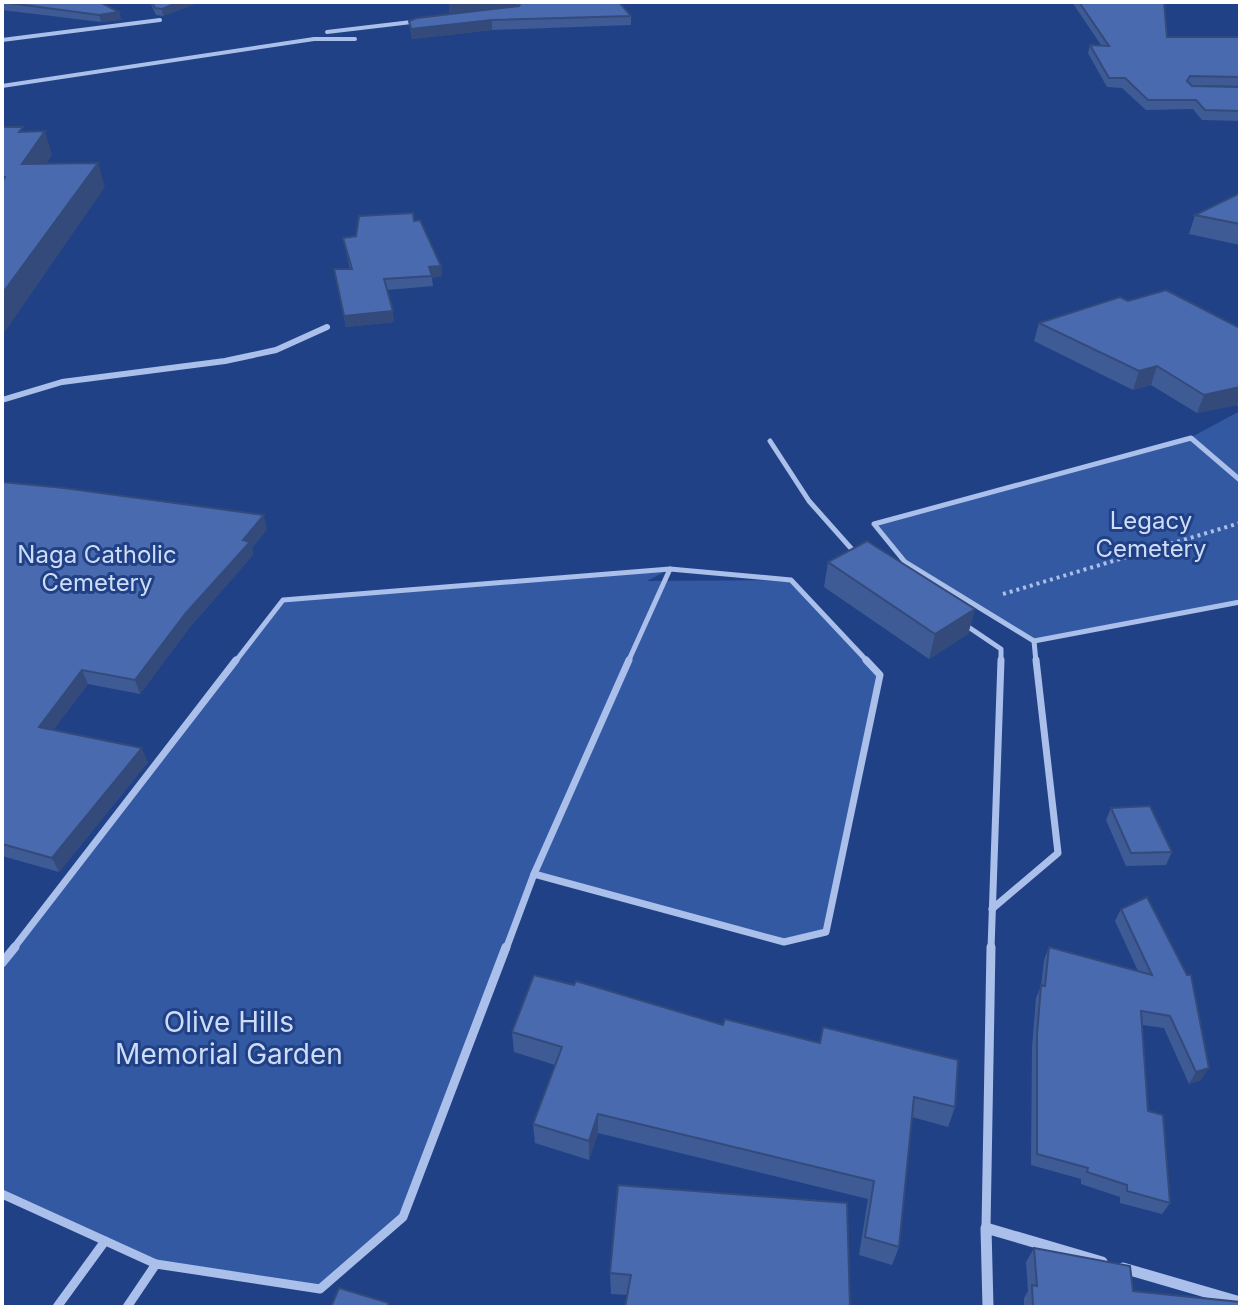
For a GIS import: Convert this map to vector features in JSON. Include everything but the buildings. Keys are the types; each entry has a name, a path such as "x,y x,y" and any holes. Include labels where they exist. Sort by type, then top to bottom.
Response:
{"street":[{"path":"276,45 316,34 427,19"},
{"path":"2,40 160,20"},
{"path":"2,86 333,37 355,39"},
{"path":"2,400 62,382 225,361 276,350 327,327"},
{"path":"988,1307 986,1228 1240,1302"}],"lane":[{"path":"1240,480 1191,438 874,524 905,562 1034,641 1240,602"},
{"path":"770,441 809,501 855,554 868,563"},
{"path":"2,963 283,600 670,569 791,580 880,675 826,932 784,942 534,874"},
{"path":"2,1194 156,1264 320,1289 403,1217 534,874 670,569"},
{"path":"961,623 1001,649 986,1228"},
{"path":"992,909 1058,853 1034,641"},
{"path":"57,1307 105,1241"},
{"path":"127,1307 156,1264"}],"path":[{"path":"973,603 1240,523"}],"green space":[{"name":"Legacy Cemetery","path":"1240,411 1240,602 1034,641 905,562 874,524 1188,439"},
{"name":"Olive Hills Memorial Garden","path":"670,569 647,581 791,580 880,675 826,932 784,942 534,875 403,1217 320,1289 156,1264 2,1194 2,963 283,600"}],"park label":[{"name":"Naga Catholic Cemetery","path":"97,569"}]}
